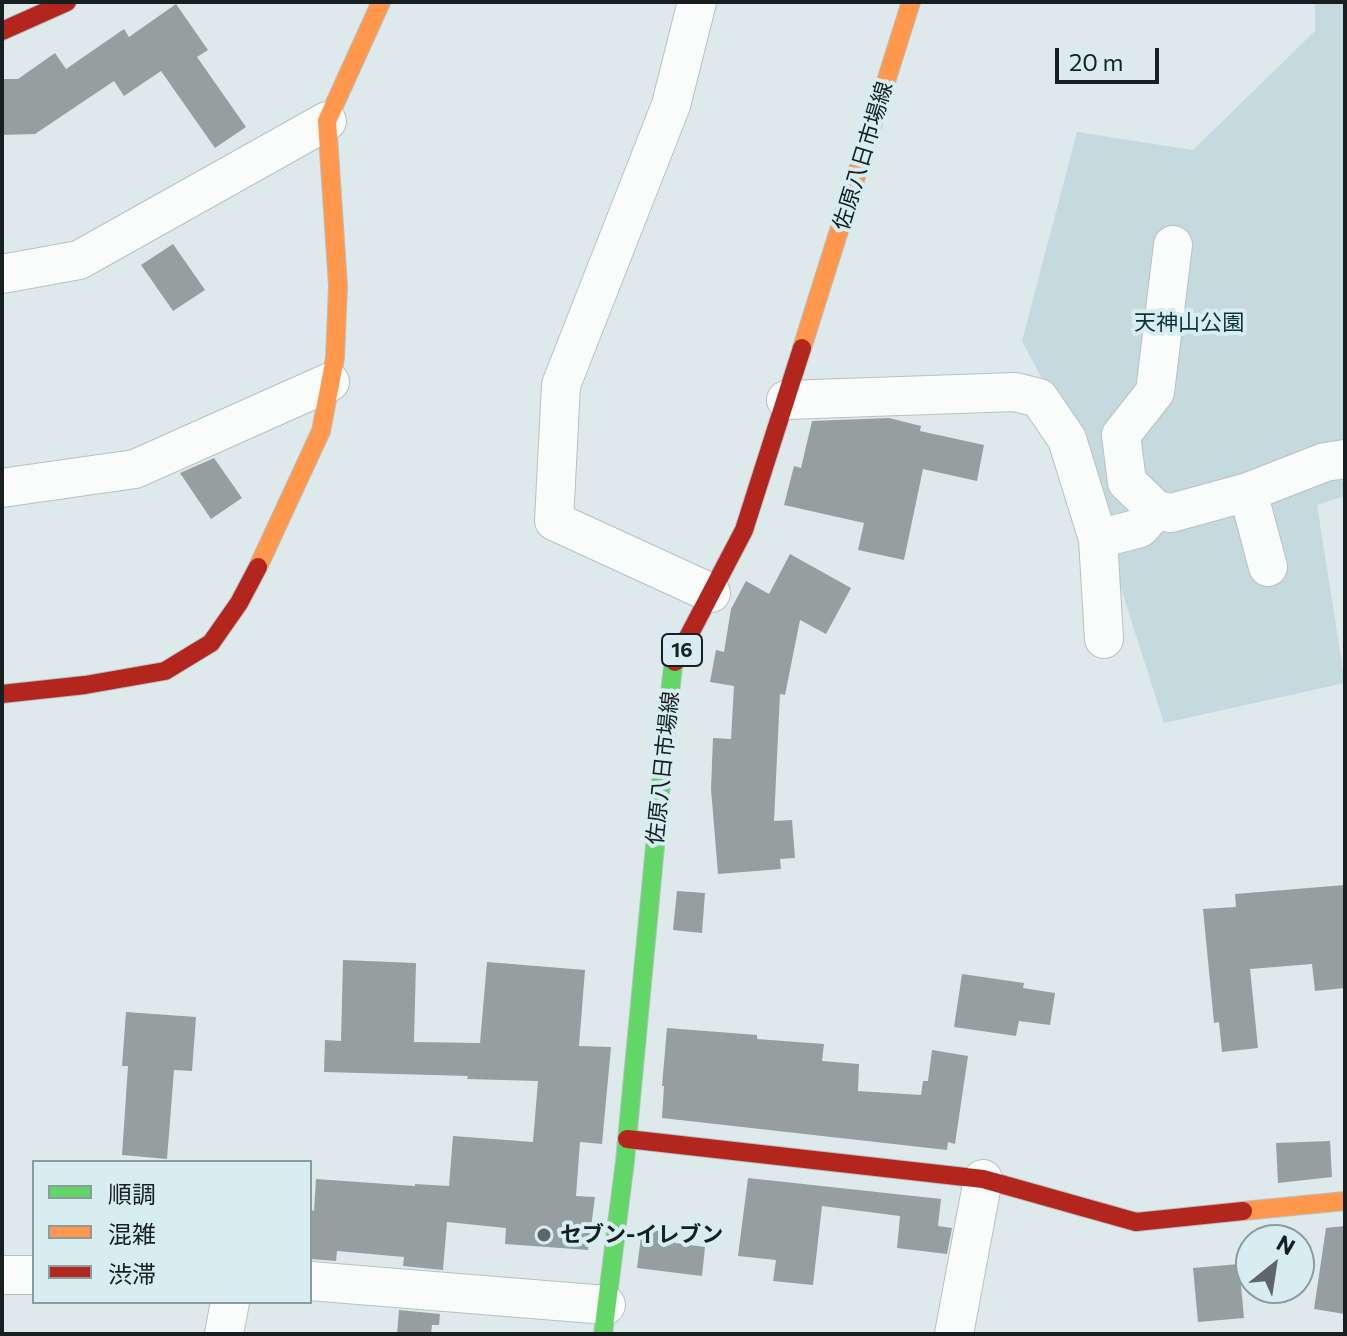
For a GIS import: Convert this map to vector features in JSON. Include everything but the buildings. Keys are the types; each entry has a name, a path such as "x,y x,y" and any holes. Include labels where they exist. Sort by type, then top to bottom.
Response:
{"street":[{"path":"2,31 67,2"},
{"path":"2,694 85,685 165,671 211,643 239,603 321,431 335,358 338,286 327,121 381,2"},
{"path":"697,2 671,105 561,385 554,521 711,593"},
{"name":"佐原八日市場線","path":"605,1319 627,1139 673,667 744,530 911,2"},
{"path":"2,274 79,260 327,121"},
{"path":"1173,245 1155,392 1121,435 1127,482 1156,510 1171,513 1248,492 1325,462 1345,459"},
{"path":"2,488 135,469 330,382"},
{"path":"786,400 1015,392 1039,398 1067,439 1098,539 1104,639"},
{"path":"1248,492 1268,567"},
{"path":"1098,539 1140,528 1156,510"},
{"path":"627,1139 983,1179 1136,1222 1345,1201"},
{"path":"954,1334 983,1179"},
{"path":"2,1275 32,1275"},
{"path":"312,1281 605,1319"},
{"path":"224,1334 230,1304"}],"green space":[{"name":"天神山公園","path":"1315,2 1345,2 1345,496 1317,505 1345,683 1164,723 1073,438 1022,341 1077,132 1193,150 1315,31"}],"traffic: fast":[{"path":"603,1334 625,1161 675,662"}],"traffic: slow":[{"path":"258,567 321,431 335,358 338,286 327,121 381,2"},
{"path":"802,348 911,2"},
{"path":"1243,1211 1345,1201"}],"traffic: jam":[{"path":"2,31 67,2"},
{"path":"675,662 744,530 802,348"},
{"path":"2,694 85,685 165,671 211,643 239,603 258,567"},
{"path":"627,1139 983,1179 1136,1222 1243,1211"}],"place":[{"name":"セブン-イレブン","path":"544,1235"}]}
